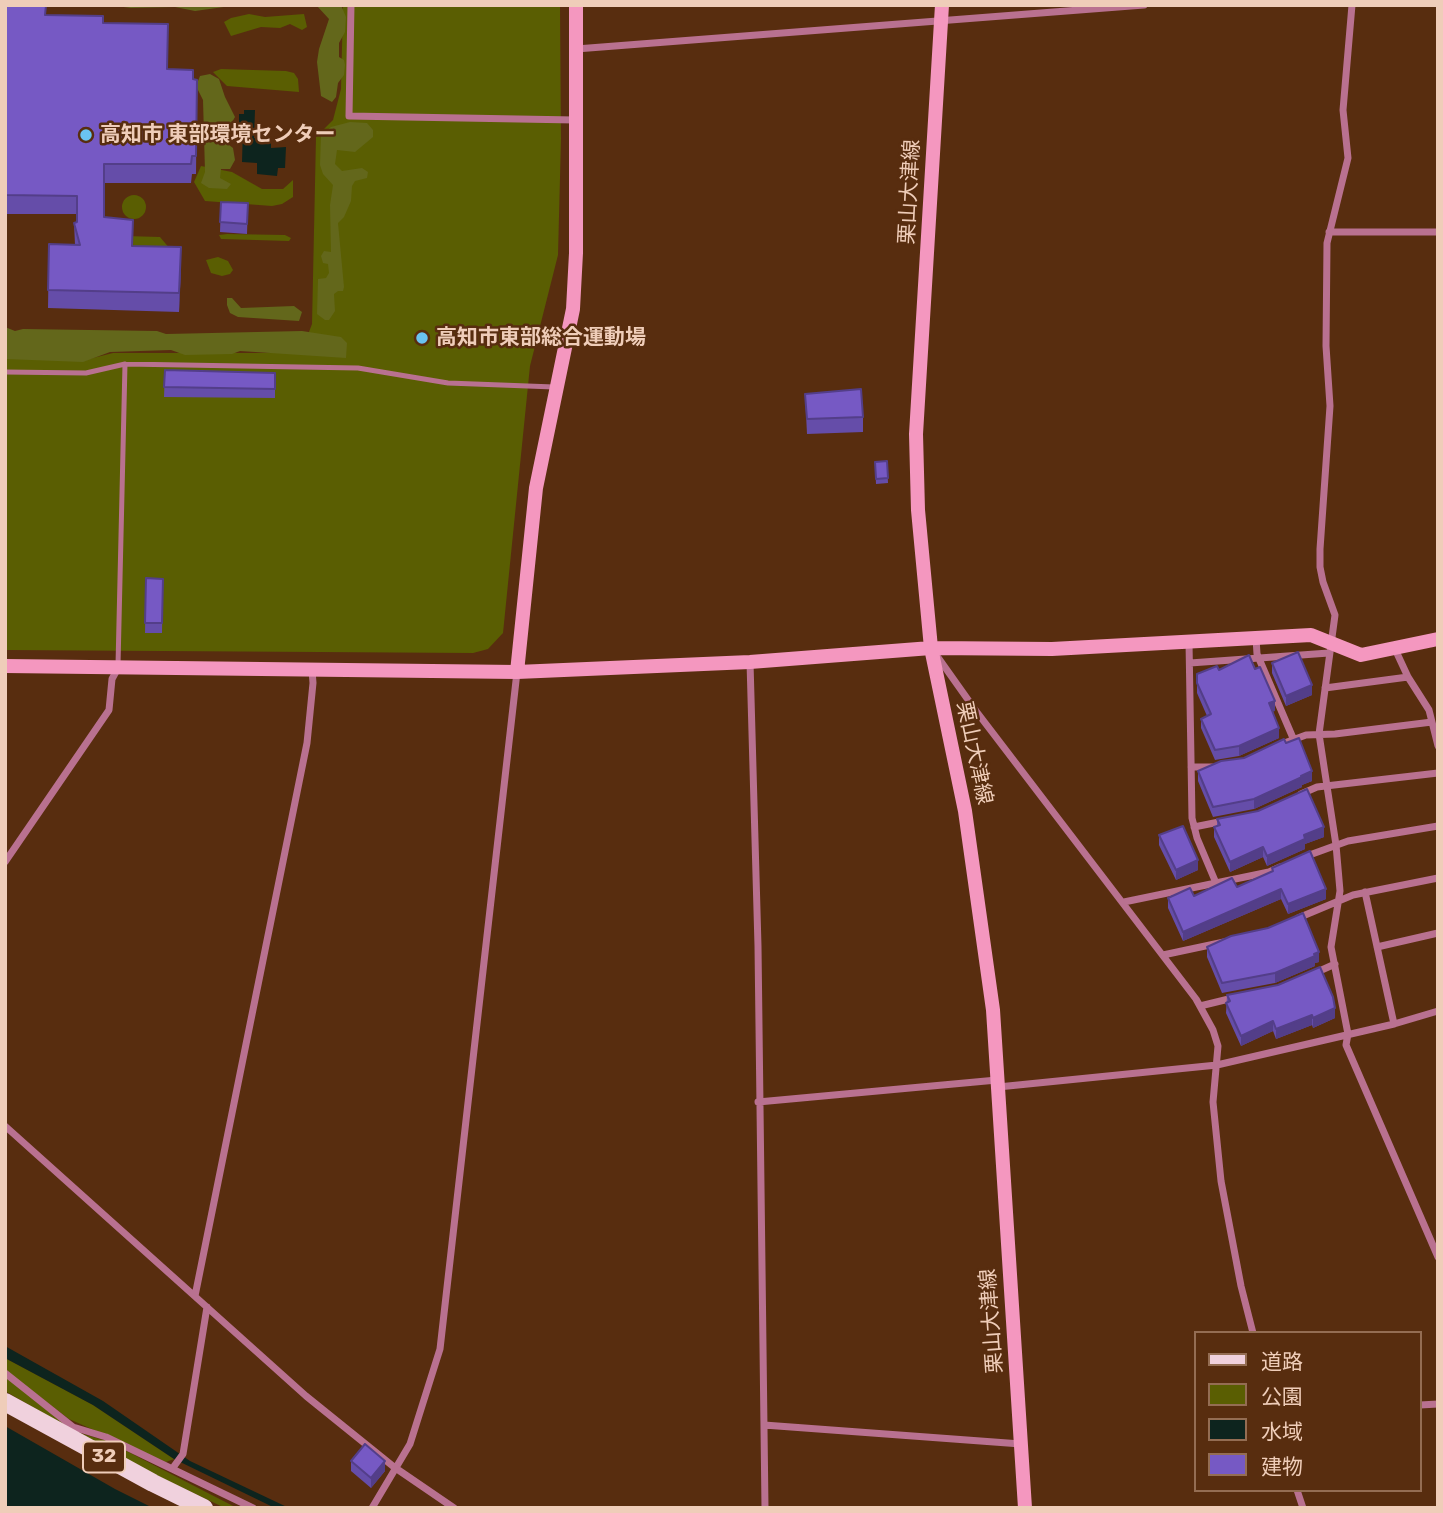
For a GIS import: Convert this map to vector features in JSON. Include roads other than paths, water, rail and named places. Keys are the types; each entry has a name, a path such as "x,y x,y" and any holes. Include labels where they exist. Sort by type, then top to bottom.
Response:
{"main road":[{"name":"32","path":"5,1402 70,1432 204,1508"}],"street":[{"path":"351,5 349,116 575,120"},
{"path":"372,1508 410,1444 440,1349 536,488 573,309 576,253 576,5"},
{"path":"576,49 942,13 1144,5"},
{"path":"1352,5 1343,110 1348,158 1329,232 1326,346 1330,406 1320,567 1335,615 1319,734 1336,845 1340,891 1331,947 1348,1034 1346,1045 1438,1258"},
{"name":"栗山大津線","path":"942,13 916,435 919,510 931,648 965,811 993,1010 1025,1508"},
{"path":"1329,232 1438,232"},
{"path":"5,666 114,677 312,670 517,672 750,662 931,648 1052,649 1311,635 1330,647 1361,655 1438,639"},
{"path":"1256,638 1259,658 1293,738"},
{"path":"1189,641 1194,827 1216,883"},
{"path":"1190,663 1259,658 1330,647"},
{"path":"931,648 976,711 1163,954 1200,1006 1213,1030 1218,1046 1213,1102 1221,1181 1252,1331"},
{"path":"1395,649 1408,677 1429,710 1438,746"},
{"path":"750,662 758,946 765,1508"},
{"path":"195,1296 307,743 312,670"},
{"path":"5,862 109,710 114,677"},
{"path":"1325,688 1408,677"},
{"path":"1270,749 1293,738 1432,722"},
{"path":"1191,767 1216,766"},
{"path":"1292,798 1317,787 1438,773"},
{"path":"1194,827 1231,820"},
{"path":"1300,858 1336,845 1438,826"},
{"path":"1124,902 1269,872 1290,863"},
{"path":"1290,922 1365,892 1438,878"},
{"path":"1365,892 1394,1024"},
{"path":"1377,947 1438,933"},
{"path":"1163,954 1227,941"},
{"path":"1310,976 1335,964"},
{"path":"1200,1006 1242,996"},
{"path":"758,1102 1217,1065 1394,1024 1438,1011"},
{"path":"5,1126 306,1396 394,1468 454,1508"},
{"path":"172,1469 183,1454 207,1307"},
{"path":"5,1373 70,1432 106,1437 253,1508"},
{"path":"764,1425 1020,1444"}],"lane":[{"path":"5,372 86,373 125,364 149,363 358,368 448,383 556,387"},
{"path":"114,677 125,364"}],"water":[{"path":"244,110 255,110 254,138 271,140 271,148 286,147 285,168 278,168 277,176 257,174 257,163 242,162 243,127 239,127 239,114 244,114"},
{"path":"5,1346 103,1401 190,1461 289,1508 275,1508 174,1459 93,1405 5,1358"},
{"path":"5,1426 115,1489 153,1508 5,1508"}],"place":[{"name":"高知市 東部環境センター","path":"86,135"},
{"name":"高知市東部総合運動場","path":"422,338"}]}
